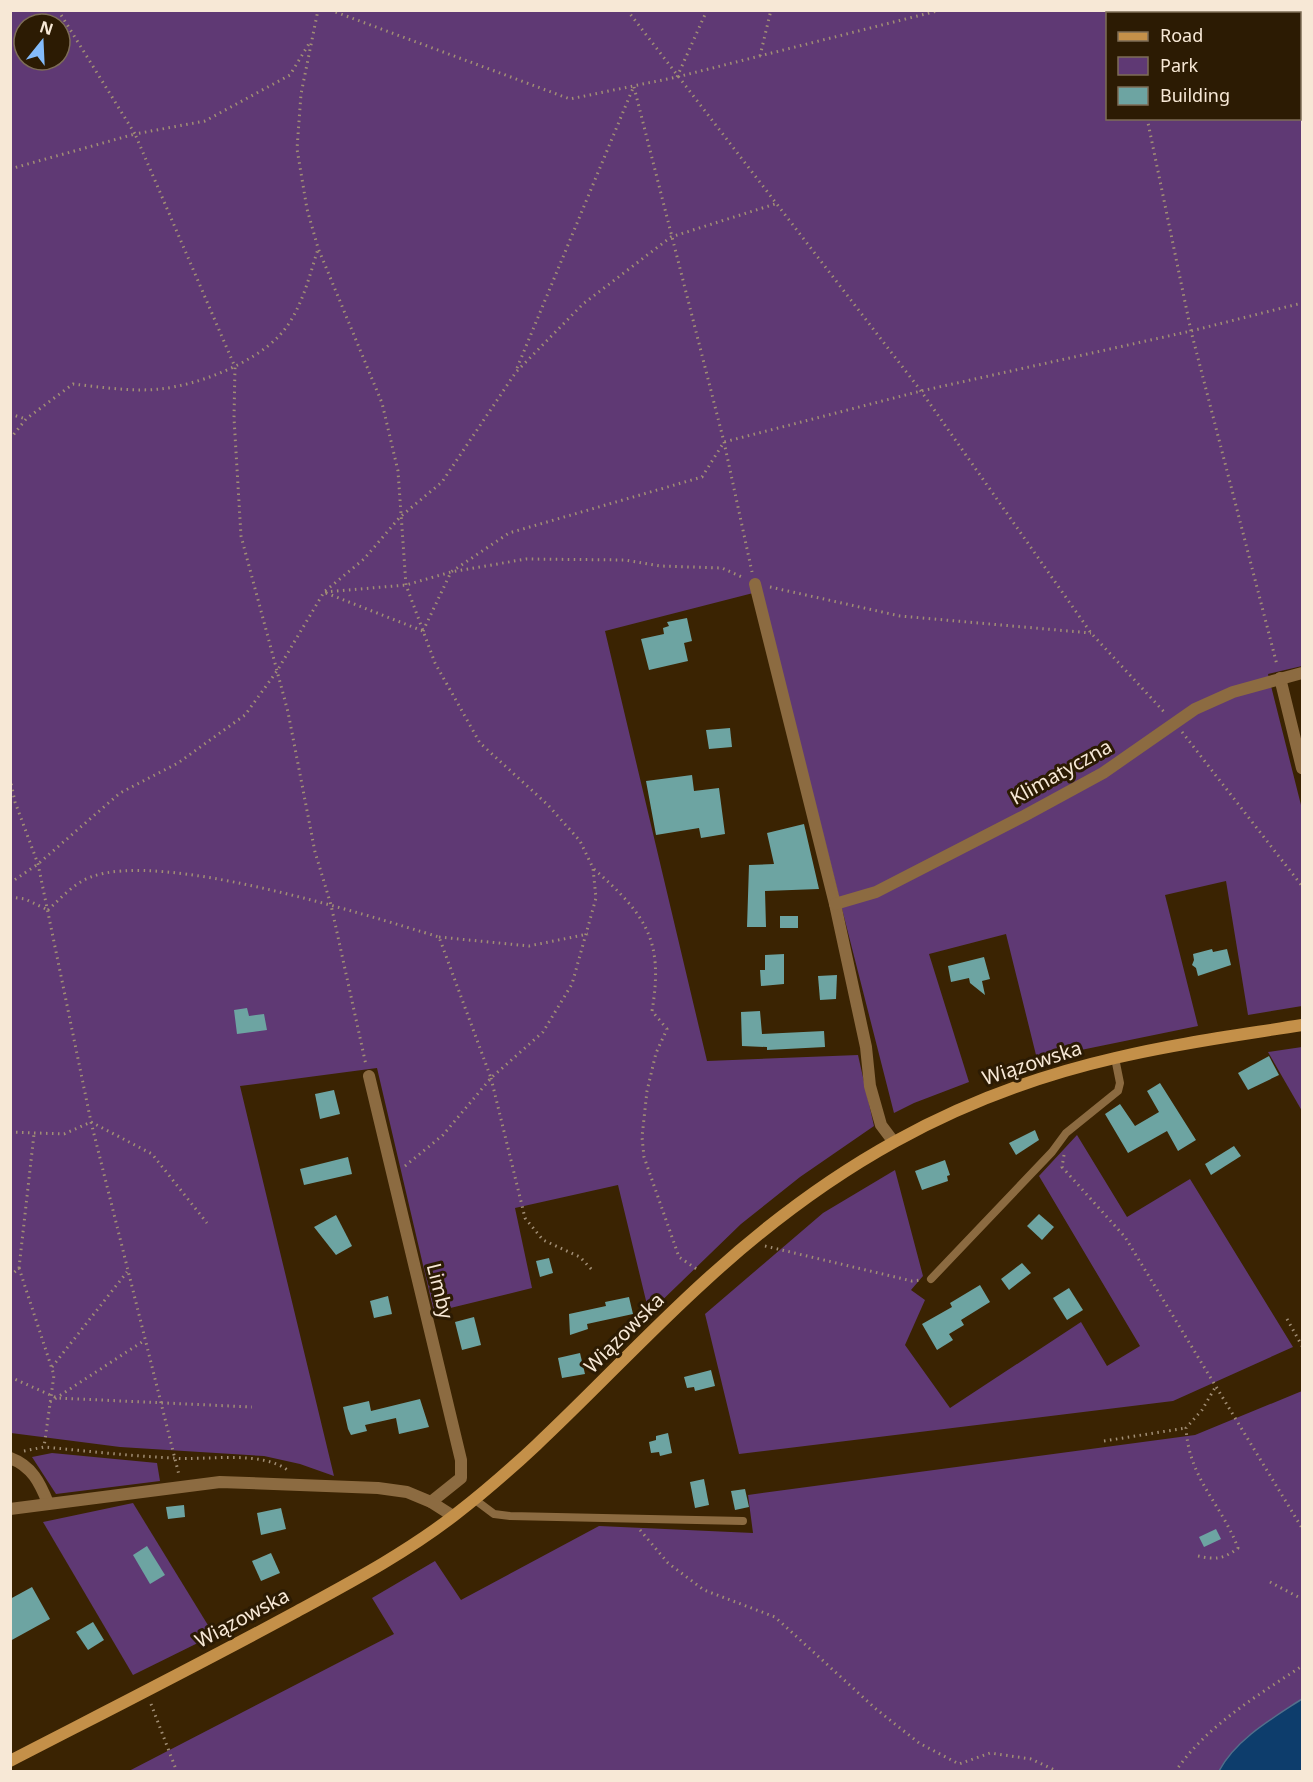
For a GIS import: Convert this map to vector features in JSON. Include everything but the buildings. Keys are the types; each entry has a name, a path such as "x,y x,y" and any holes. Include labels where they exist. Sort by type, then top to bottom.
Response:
{"main road":[{"name":"Wiązowska","path":"10,1761 362,1576 453,1516 527,1456 705,1281 753,1240 847,1168 893,1141 936,1118 986,1097 1115,1058 1302,1025"}],"street":[{"path":"755,584 835,904 866,1047 870,1086 881,1125 893,1141"},
{"name":"Klimatyczna","path":"835,904 876,892 1024,816 1103,773 1176,725 1195,709 1233,692 1302,673"},
{"path":"1280,678 1302,768"},
{"name":"Limby","path":"369,1076 461,1460 461,1478 431,1502"},
{"path":"12,1458 28,1468 39,1481 48,1503"},
{"path":"10,1509 220,1482 378,1488 407,1492 431,1502 453,1516"}],"lane":[{"path":"931,1279 1052,1152 1066,1133 1118,1091 1120,1083 1115,1058"},
{"path":"474,1500 494,1514 510,1516 743,1521"}],"path":[{"path":"58,10 135,134 235,367 234,418 241,536 277,670 315,852 331,905 369,1076"},
{"path":"318,10 301,94 297,149 307,209 318,248 360,343 382,403 398,471 406,585 435,663 480,743 548,805 580,841 593,868 596,898 588,934 572,984 543,1032 491,1078 443,1135 392,1177"},
{"path":"330,10 570,99 676,77 941,10"},
{"path":"627,10 676,77 921,391 1091,633 1176,725 1302,886"},
{"path":"676,77 707,10"},
{"path":"760,56 771,10"},
{"path":"10,169 135,134 205,121 290,75 312,39"},
{"path":"634,87 724,442 755,584"},
{"path":"516,372 634,87"},
{"path":"1147,120 1191,332 1280,678"},
{"path":"10,883 39,864 120,793 178,763 245,715 277,670 324,592 363,559 400,517 442,482 516,372 583,304 671,237 775,204"},
{"path":"10,440 26,419 73,384 160,389 220,374 235,367 279,336 302,299 318,248"},
{"path":"423,631 451,572 509,533 702,477 724,442 921,391 1191,332 1302,303"},
{"path":"10,414 26,419"},
{"path":"324,592 406,585 451,572 526,559 625,560 660,566 722,568 755,584 900,616 1091,633"},
{"path":"324,592 423,631"},
{"path":"10,778 15,802 39,864 91,1122 182,1486"},
{"path":"593,868 627,898 652,940 658,977 652,1011 667,1029 656,1053 646,1091 642,1137 644,1157 679,1257 698,1270"},
{"path":"48,910 67,892 90,877 122,870 150,870 214,880 331,905 439,937 530,946 588,934"},
{"path":"10,897 25,899 48,910"},
{"path":"439,937 491,1078 525,1218 543,1240 580,1257 594,1272"},
{"path":"10,1132 64,1134 91,1122"},
{"path":"91,1122 152,1154 207,1223"},
{"path":"1066,1133 1062,1167 1125,1237 1302,1527"},
{"path":"34,1134 20,1268 54,1375 44,1447"},
{"path":"753,1240 771,1249 912,1281 931,1279"},
{"path":"10,1276 20,1268"},
{"path":"52,1366 128,1271"},
{"path":"1287,1319 1302,1346"},
{"path":"50,1402 145,1340"},
{"path":"10,1377 57,1398 252,1407"},
{"path":"1104,1441 1186,1428 1202,1410 1216,1386"},
{"path":"1186,1428 1187,1450 1205,1491 1229,1523 1238,1548 1227,1556 1214,1560 1198,1556"},
{"path":"12,1458 25,1450 44,1447 175,1459 243,1458 281,1464 306,1486"},
{"path":"631,1520 668,1563 704,1590 775,1617 876,1709 920,1743 958,1764 990,1753 1030,1759 1059,1772"},
{"path":"1270,1582 1302,1599"},
{"path":"1175,1772 1187,1754 1239,1708 1302,1666"},
{"path":"146,1691 177,1772"}],"green space":[{"path":"11,11 1302,11 1302,666 1268,674 1302,809 1302,1006 1248,1015 1226,881 1165,895 1198,1026 1037,1059 1006,934 929,954 969,1082 894,1113 761,591 605,631 707,1061 858,1055 874,1126 800,1177 741,1224 649,1313 618,1185 515,1208 532,1288 434,1312 377,1068 240,1086 334,1476 300,1464 264,1456 120,1447 11,1433"},
{"path":"1302,1047 1302,1111 1268,1052"},
{"path":"1077,1135 1127,1217 1190,1179 1293,1347 1173,1401 739,1454 705,1314 823,1213 895,1170 923,1276 911,1290 925,1300 905,1345 950,1408 1081,1322 1107,1366 1140,1346 1039,1176"},
{"path":"1302,1391 1302,1699 1245,1739 1226,1759 1219,1771 127,1772 394,1634 372,1598 435,1561 461,1600 599,1526 753,1533 748,1495 1195,1435"},
{"path":"52,1453 157,1463 160,1481 56,1494 32,1457"},
{"path":"133,1503 214,1635 133,1675 43,1522"}],"water":[{"path":"1302,1699 1302,1771 1219,1771 1226,1759 1245,1739"}]}
